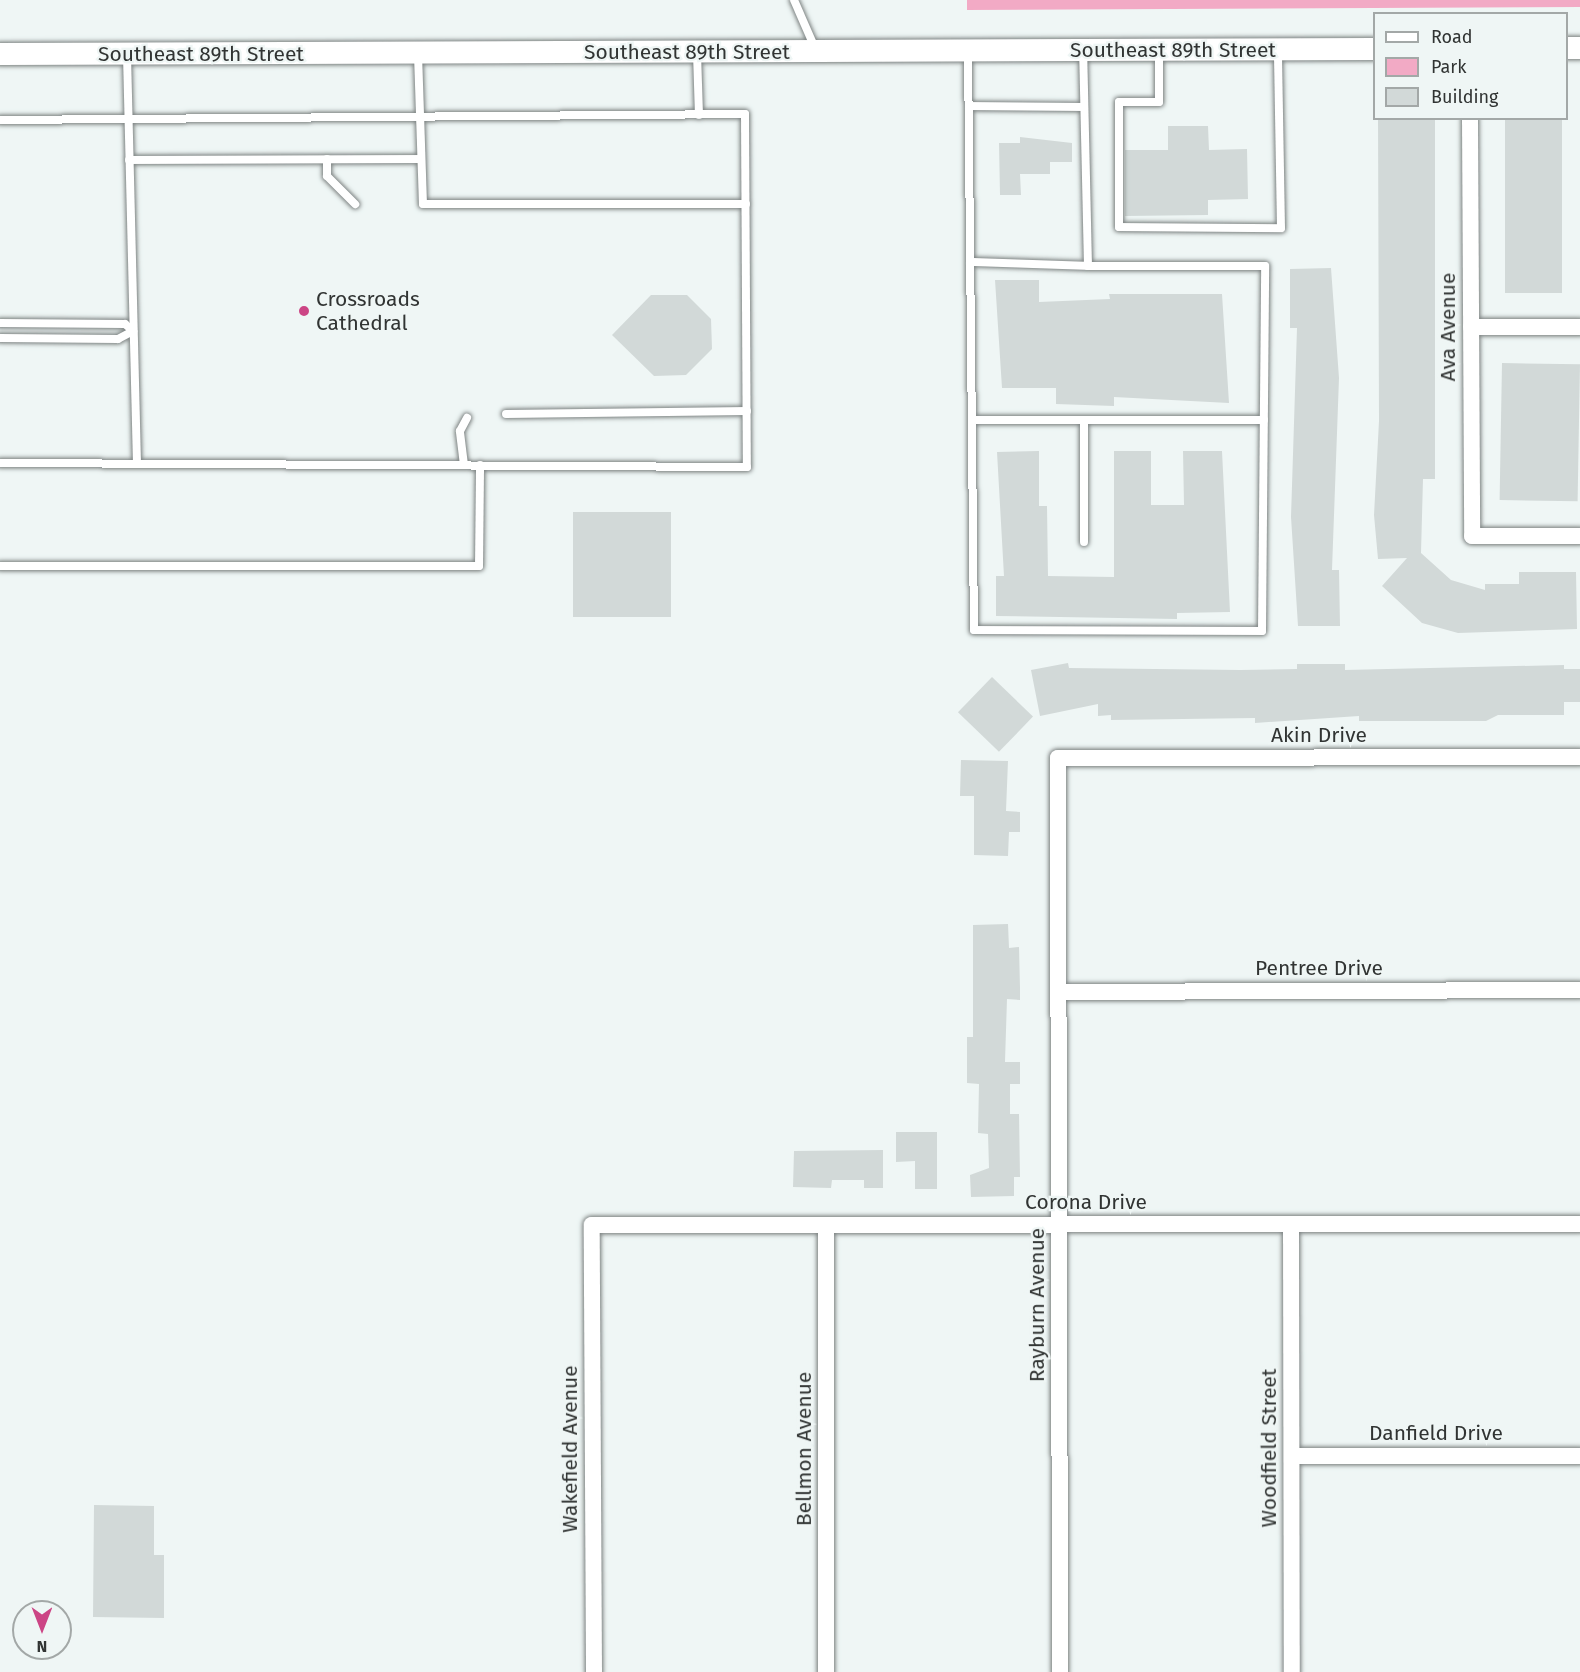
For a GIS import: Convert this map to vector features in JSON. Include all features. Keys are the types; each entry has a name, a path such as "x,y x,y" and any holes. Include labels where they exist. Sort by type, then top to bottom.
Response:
{"main road":[{"name":"Southeast 89th Street","path":"0,54 1373,49"}],"street":[{"name":"Ava Avenue","path":"1470,120 1472,536 1580,536"},
{"path":"1471,327 1580,327"},
{"name":"Akin Drive","path":"1058,758 1580,757"},
{"name":"Rayburn Avenue","path":"1058,758 1059,1672"},
{"name":"Pentree Drive","path":"1058,992 1580,990"},
{"name":"Woodfield Street","path":"1291,1224 1292,1672"},
{"name":"Corona Drive","path":"592,1225 1580,1224"},
{"name":"Wakefield Avenue","path":"592,1225 594,1672"},
{"name":"Bellmon Avenue","path":"826,1225 826,1672"},
{"name":"Danfield Drive","path":"1292,1456 1580,1456"}],"lane":[{"path":"794,0 816,51"},
{"path":"1159,50 1159,102 1119,102 1119,227 1281,228 1278,49"},
{"path":"1083,50 1081,107 1088,123 1088,266"},
{"path":"968,51 969,106 970,262 974,630 1262,631 1265,266 1088,266 970,262"},
{"path":"697,52 699,114"},
{"path":"418,53 417,117 423,204 746,204"},
{"path":"127,55 137,462"},
{"path":"969,106 1081,107"},
{"path":"0,120 745,114 747,466 0,463"},
{"path":"327,159 327,176 355,204"},
{"path":"129,160 420,159"},
{"path":"0,323 125,324 133,331"},
{"path":"0,338 118,339 133,331"},
{"path":"506,414 747,411"},
{"path":"464,465 460,431 467,418"},
{"path":"972,420 1264,420"},
{"path":"1084,420 1084,542"},
{"path":"0,566 479,566 480,465"}],"green space":[{"path":"967,0 1580,0 1580,7 967,10"}],"building":[{"path":"1378,120 1435,120 1435,479 1423,479 1421,553 1451,580 1485,590 1485,584 1519,584 1519,572 1576,572 1577,629 1458,633 1422,623 1382,586 1407,558 1378,559 1374,515 1379,421"},
{"path":"1505,120 1562,120 1562,293 1505,293"},
{"path":"1168,126 1208,126 1209,150 1247,149 1248,199 1208,200 1208,215 1125,216 1125,150 1168,150"},
{"path":"1020,137 1072,143 1072,162 1050,162 1050,174 1020,174 1021,195 1000,195 999,143 1020,143"},
{"path":"1331,268 1339,378 1332,570 1339,570 1340,626 1298,626 1291,517 1297,328 1290,328 1290,269"},
{"path":"995,280 1039,280 1039,302 1110,299 1109,294 1222,294 1229,403 1114,397 1114,406 1056,404 1056,388 1002,388"},
{"path":"651,295 687,295 711,319 712,349 686,375 654,376 612,335"},
{"path":"1502,363 1580,364 1578,501 1500,500"},
{"path":"1039,451 1039,506 1047,506 1048,576 1114,577 1114,451 1151,451 1151,505 1184,505 1183,451 1222,451 1230,612 1177,613 1177,619 996,616 996,576 1004,576 997,452"},
{"path":"573,512 671,512 671,617 573,617"},
{"path":"1068,663 1069,668 1240,670 1297,669 1297,664 1345,664 1345,670 1564,665 1564,669 1580,669 1580,702 1564,702 1564,715 1498,715 1486,721 1359,721 1359,716 1255,723 1255,718 1111,720 1111,715 1098,716 1098,704 1040,716 1031,670"},
{"path":"992,677 1033,717 999,752 958,712"},
{"path":"961,760 1008,761 1006,811 1020,812 1020,832 1009,832 1008,856 974,855 974,796 960,796"},
{"path":"1008,924 1009,948 1019,947 1020,1000 1007,999 1005,1062 1020,1062 1020,1084 1010,1084 1010,1114 1019,1114 1020,1177 1014,1177 1014,1196 971,1197 970,1175 989,1168 988,1134 978,1133 979,1084 967,1083 967,1037 973,1037 973,925"},
{"path":"896,1132 937,1132 937,1189 915,1189 915,1161 896,1162"},
{"path":"883,1150 883,1188 864,1188 864,1180 832,1180 831,1188 793,1187 794,1151"},
{"path":"94,1505 154,1506 154,1555 164,1555 164,1618 93,1617"}],"place":[{"name":"Crossroads Cathedral","path":"304,311"}]}
